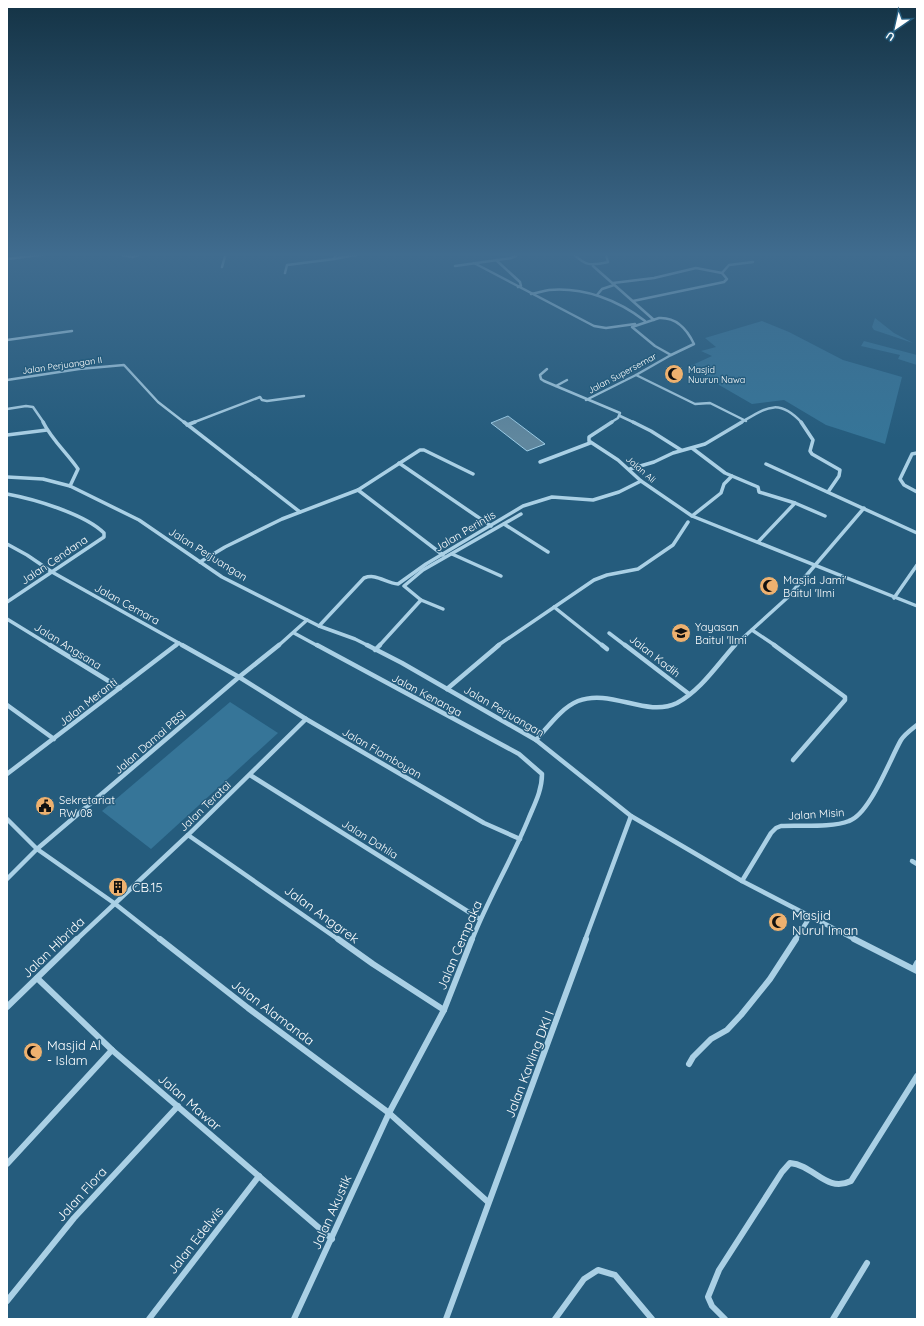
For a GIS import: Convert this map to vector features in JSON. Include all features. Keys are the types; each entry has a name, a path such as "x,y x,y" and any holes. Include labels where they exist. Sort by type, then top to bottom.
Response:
{"street":[{"path":"571,315 595,327 621,327 645,321 636,315"},
{"path":"648,315 654,320"},
{"name":"Jalan Supersemar","path":"586,400 636,375 671,355 691,347 694,344 676,320 662,317 654,320"},
{"path":"654,320 632,327 632,329 655,346 671,355"},
{"path":"7,340 72,331"},
{"name":"Jalan Perjuangan II","path":"7,380 79,369 119,365 126,366 158,402 187,425"},
{"path":"547,369 541,373 540,377 586,400 620,413 620,416 651,431 682,450"},
{"path":"636,375 695,404 713,404 746,421"},
{"path":"556,386 567,380"},
{"path":"187,425 260,397 262,400 267,401 304,396"},
{"path":"7,410 26,406 33,407 41,417 46,430 55,442 67,453 78,469 70,486"},
{"path":"630,469 714,440 768,407 777,406 792,412 802,421 813,440 810,451 812,454 840,470 839,476 828,492"},
{"path":"540,462 590,443 588,439 589,437 620,416"},
{"path":"187,425 300,512"},
{"path":"7,435 46,430"},
{"name":"Jalan Ali","path":"590,443 618,460 642,481 692,516 917,606"},
{"path":"692,448 725,473 759,488 759,492 795,503 825,516"},
{"path":"200,562 256,530 358,490 420,450 424,450 473,474"},
{"path":"917,453 912,454 900,479 904,484 917,492"},
{"path":"399,463 491,526"},
{"path":"766,464 917,533"},
{"path":"692,516 721,493 724,484 732,476"},
{"name":"Jalan Perjuangan","path":"7,477 43,479 70,486 104,501 135,518 222,577 319,626 355,640 375,650 536,740 631,816 810,917 915,970"},
{"name":"Jalan Perintis","path":"319,626 368,575 374,575 393,584 398,584 426,564 523,506 552,497 592,500 619,492 642,481"},
{"path":"358,490 443,555"},
{"name":"Jalan Cendana","path":"7,494 48,503 101,530 104,535 102,539 7,602"},
{"path":"758,542 795,503"},
{"path":"536,740 576,701 594,696 655,707 674,704 689,694 752,630 775,610 815,566 844,529 864,508"},
{"path":"443,609 421,600 404,586 423,570 521,514"},
{"path":"447,689 501,643 594,580 607,575 638,569 673,545 688,522"},
{"path":"504,524 548,552"},
{"name":"Jalan Cemara","path":"7,544 27,555 52,572 239,677"},
{"path":"452,554 501,576"},
{"path":"894,598 917,565"},
{"path":"375,650 421,600"},
{"path":"554,607 607,649"},
{"name":"Jalan Angsana","path":"7,619 120,688"},
{"name":"Jalan Damai PBSI","path":"7,879 37,849 239,677 294,633 307,620"},
{"path":"752,630 790,654 845,697 845,700 793,760"},
{"name":"Jalan Kenanga","path":"294,633 518,754 542,774 542,781"},
{"name":"Jalan Kadih","path":"610,633 689,694"},
{"name":"Jalan Meranti","path":"7,774 179,643"},
{"name":"Jalan Flamboyan","path":"239,677 306,719 484,823 520,839"},
{"path":"7,705 54,739"},
{"name":"Jalan Teratai","path":"114,903 188,835 306,719"},
{"name":"Jalan Misin","path":"742,880 770,833 776,828 786,825 811,825 847,822 859,815 890,764 902,738 917,725"},
{"name":"Jalan Dahlia","path":"250,775 480,919"},
{"name":"Jalan Cempaka","path":"389,1113 444,1010 480,919 520,839 538,796 542,781"},
{"name":"Jalan Kavling DKI I","path":"446,1319 631,816"},
{"name":"Jalan Alamanda","path":"7,819 37,849 114,903 248,1008 389,1113 488,1202"},
{"name":"Jalan Anggrek","path":"188,835 373,964 444,1010"},
{"path":"912,861 917,864"},
{"name":"Jalan Hibrida","path":"7,1007 114,903"},
{"path":"689,1064 693,1056 711,1039 728,1030 741,1015 770,978 810,917"},
{"path":"915,970 917,963"},
{"name":"Jalan Mawar","path":"37,978 112,1050 332,1239"},
{"path":"7,1164 112,1050"},
{"path":"725,1319 712,1306 708,1297 711,1288 720,1270 782,1172 790,1163 796,1163 823,1179 838,1185 845,1185 851,1181 917,1076"},
{"name":"Jalan Flora","path":"7,1301 74,1218 178,1106"},
{"name":"Jalan Akustik","path":"294,1319 389,1113"},
{"name":"Jalan Edelwis","path":"149,1319 259,1176"},
{"path":"833,1319 867,1263"},
{"path":"555,1319 584,1279 598,1270 615,1275 652,1319"}],"shaded area":[{"path":"875,318 894,333 913,343 874,330 872,327"},
{"path":"762,321 789,332 843,360 902,377 885,444 826,425 784,400 752,404 688,367 712,356 701,351 716,347 705,338"},
{"path":"864,341 917,355 917,365 898,359 900,355 861,346"},
{"path":"508,416 545,444 527,451 491,423"},
{"path":"230,702 278,733 151,849 102,811"}],"place":[{"name":"Masjid Nuurun Nawa","path":"674,374"},
{"name":"Masjid Jami' Baitul 'Ilmi","path":"769,586"},
{"name":"Yayasan Baitul 'Ilmi","path":"681,633"},
{"name":"Sekretariat RW 08","path":"45,806"},
{"name":"CB.15","path":"118,887"},
{"name":"Masjid Nurul Iman","path":"778,922"},
{"name":"Masjid Al - Islam","path":"33,1052"}]}
